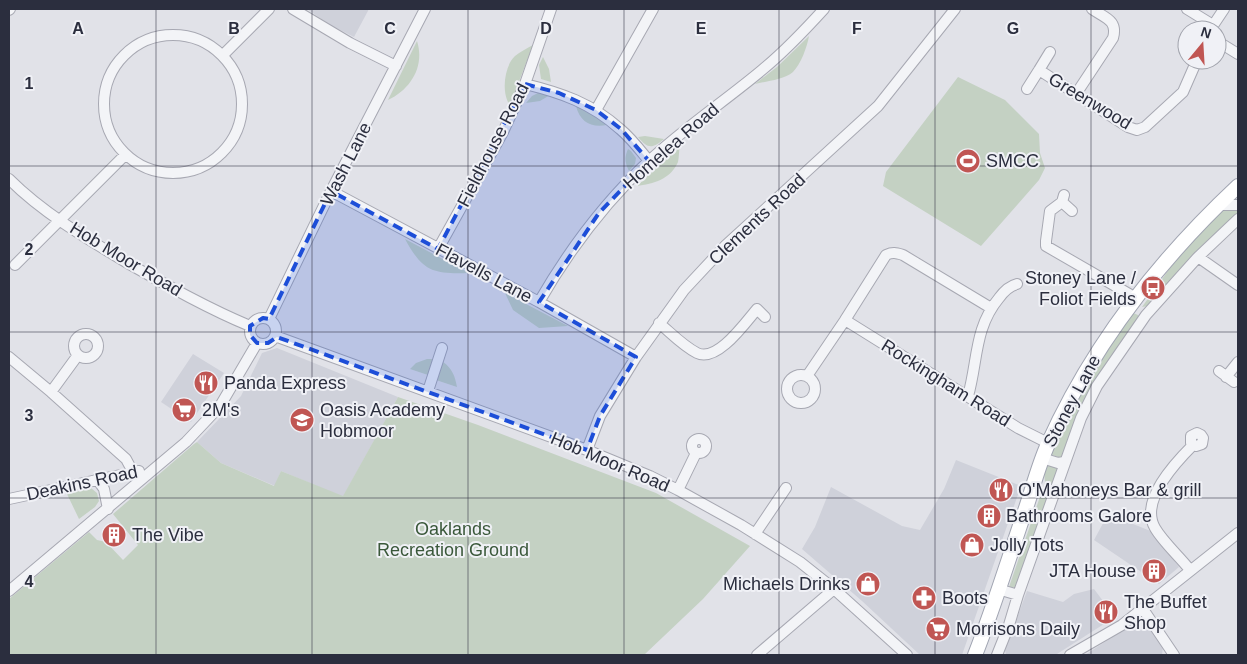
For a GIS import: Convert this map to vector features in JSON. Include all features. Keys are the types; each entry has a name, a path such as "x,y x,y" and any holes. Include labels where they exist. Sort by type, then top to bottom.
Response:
{"main road":[{"name":"Stoney Lane","path":"975,655 1042,458 1067,404 1092,362 1134,302 1190,234 1238,186"}],"street":[{"path":"223,55 270,9"},
{"path":"293,9 350,43 396,66"},
{"name":"Wash Lane","path":"269,319 331,191 425,9"},
{"name":"Fieldhouse Road","path":"438,249 503,132 525,84 551,9"},
{"path":"596,110 653,9"},
{"name":"Homelea Road","path":"539,302 556,273 599,213 649,161 762,70 802,33 824,9"},
{"name":"Clements Road","path":"587,450 600,416 636,357 684,290 725,246 878,106 955,9"},
{"path":"1076,94 1113,38 1115,30 1113,23 1092,9"},
{"path":"1187,9 1201,20"},
{"path":"1217,20 1224,9"},
{"path":"177,35 194,38 209,45 223,55 234,71 241,89 243,109 239,128 230,146 216,160 199,169 180,174 160,173 141,166 125,155 114,142 107,127 104,110 104,93 109,77 118,62 130,50 144,41 160,36 177,35"},
{"path":"1227,47 1238,54"},
{"name":"Greenwood","path":"1027,89 1050,52"},
{"name":"Greenwood","path":"1039,70 1128,127 1137,130 1142,129 1183,92 1193,70"},
{"path":"525,84 559,93 596,110 621,129 649,161"},
{"path":"15,265 125,155"},
{"name":"Hob Moor Road","path":"9,179 60,220 104,249 175,290 250,326"},
{"name":"Flavells Lane","path":"331,191 539,302 636,357"},
{"path":"1072,211 1063,198 1050,211 1046,246 1134,302 1146,315"},
{"path":"1217,205 1238,206"},
{"path":"997,655 1064,462 1081,418 1097,386 1146,315 1198,257 1238,219"},
{"path":"807,376 886,255 895,252 903,255 991,308"},
{"path":"1198,257 1238,285"},
{"path":"968,396 983,323 991,308 1011,286 1018,284"},
{"path":"659,324 694,352 705,355 713,354 726,344 757,309 765,318"},
{"path":"258,319 269,319 275,327 275,336 268,343 257,343 250,335 250,326 258,319"},
{"name":"Rockingham Road","path":"845,320 1018,428 1048,443"},
{"name":"Hob Moor Road","path":"275,336 587,450 650,476 678,490 800,562 834,589 907,655"},
{"path":"9,591 186,442 220,406 257,343"},
{"path":"428,391 442,348"},
{"path":"51,392 78,355"},
{"path":"9,357 126,459 134,472"},
{"path":"1226,377 1238,362"},
{"path":"1190,570 1155,529 1152,515 1154,496 1158,488 1193,445"},
{"path":"678,490 696,453"},
{"path":"1042,458 1058,463 1064,462"},
{"name":"Deakins Road","path":"9,499 96,479 155,469"},
{"path":"96,479 104,489 108,509"},
{"path":"755,534 786,488"},
{"path":"1070,655 1108,634 1143,609 1238,533"},
{"path":"757,655 834,589"},
{"path":"998,589 1018,596"},
{"path":"1143,609 1174,655"}],"highlighted area":[{"path":"525,84 559,93 596,110 621,129 649,161 599,213 539,302 636,357 600,416 587,450 277,337 268,343 257,343 250,335 250,326 263,318 269,319 331,191 438,249"}],"shaded area":[{"path":"307,9 369,9 354,37 330,25"},
{"name":"Oasis Academy Hobmoor","path":"277,348 398,397 343,497 281,471 275,486 221,463 197,442 241,396 262,353"},
{"path":"193,354 224,373 191,422 161,402"},
{"path":"956,460 1021,486 962,655 920,655 802,549 815,527 831,487 902,526 920,530 944,489"},
{"path":"1108,514 1153,532 1179,567 1159,584 1094,540"},
{"path":"1094,589 1115,617 1057,654 1006,655 1005,650 1027,591 1063,602 1074,594"},
{"path":"1143,617 1163,646 1162,655 1085,655"}],"green space":[{"path":"809,36 799,65 793,72 780,79 755,84 777,67"},
{"path":"417,41 419,59 414,76 403,90 388,100"},
{"path":"533,45 510,105 505,94 508,66 515,56"},
{"path":"543,57 549,69 551,82 541,79 539,65"},
{"name":"SMCC","path":"958,77 1005,100 1039,134 1040,153 1045,168 1039,180 981,246 883,186 886,172"},
{"path":"538,93 550,95 540,101 526,103 532,96"},
{"path":"576,106 593,114 607,125 596,126 587,123 580,116"},
{"path":"645,136 664,139 656,145 647,146 638,137"},
{"path":"680,145 678,162 671,173 661,180 637,186"},
{"path":"628,149 636,158 635,164 629,171 626,160"},
{"path":"1220,208 1238,208 1238,216 1148,306 1142,307 1185,247"},
{"path":"405,239 469,273 446,273 430,269 411,250"},
{"path":"505,293 568,326 539,328 513,310"},
{"path":"1133,313 1138,315 1139,320 1063,455 1061,458 1050,454 1072,406 1129,316"},
{"path":"427,359 436,359 428,375 410,369 416,363"},
{"path":"443,362 453,373 457,387 436,380"},
{"name":"Oaklands Recreation Ground","path":"398,397 478,425 656,493 750,546 703,599 644,655 9,655 9,599 89,532 97,540 106,542 123,560 138,545 113,514 197,442 221,463 274,486 281,471 343,496"},
{"path":"1047,463 1058,467 1016,588 1009,587 1045,482 1044,471"},
{"path":"91,488 97,493 99,501 95,507 79,519 67,494"}],"place":[{"name":"SMCC","path":"968,161"},
{"name":"Stoney Lane / Foliot Fields","path":"1153,288"},
{"name":"Panda Express","path":"206,383"},
{"name":"2M's","path":"184,410"},
{"name":"Oasis Academy Hobmoor","path":"302,420"},
{"name":"O'Mahoneys Bar & grill","path":"1001,490"},
{"name":"Bathrooms Galore","path":"989,516"},
{"name":"The Vibe","path":"114,535"},
{"name":"Jolly Tots","path":"972,545"},
{"name":"JTA House","path":"1154,571"},
{"name":"Michaels Drinks","path":"868,584"},
{"name":"Boots","path":"924,598"},
{"name":"The Buffet Shop","path":"1106,612"},
{"name":"Morrisons Daily","path":"938,629"}]}
